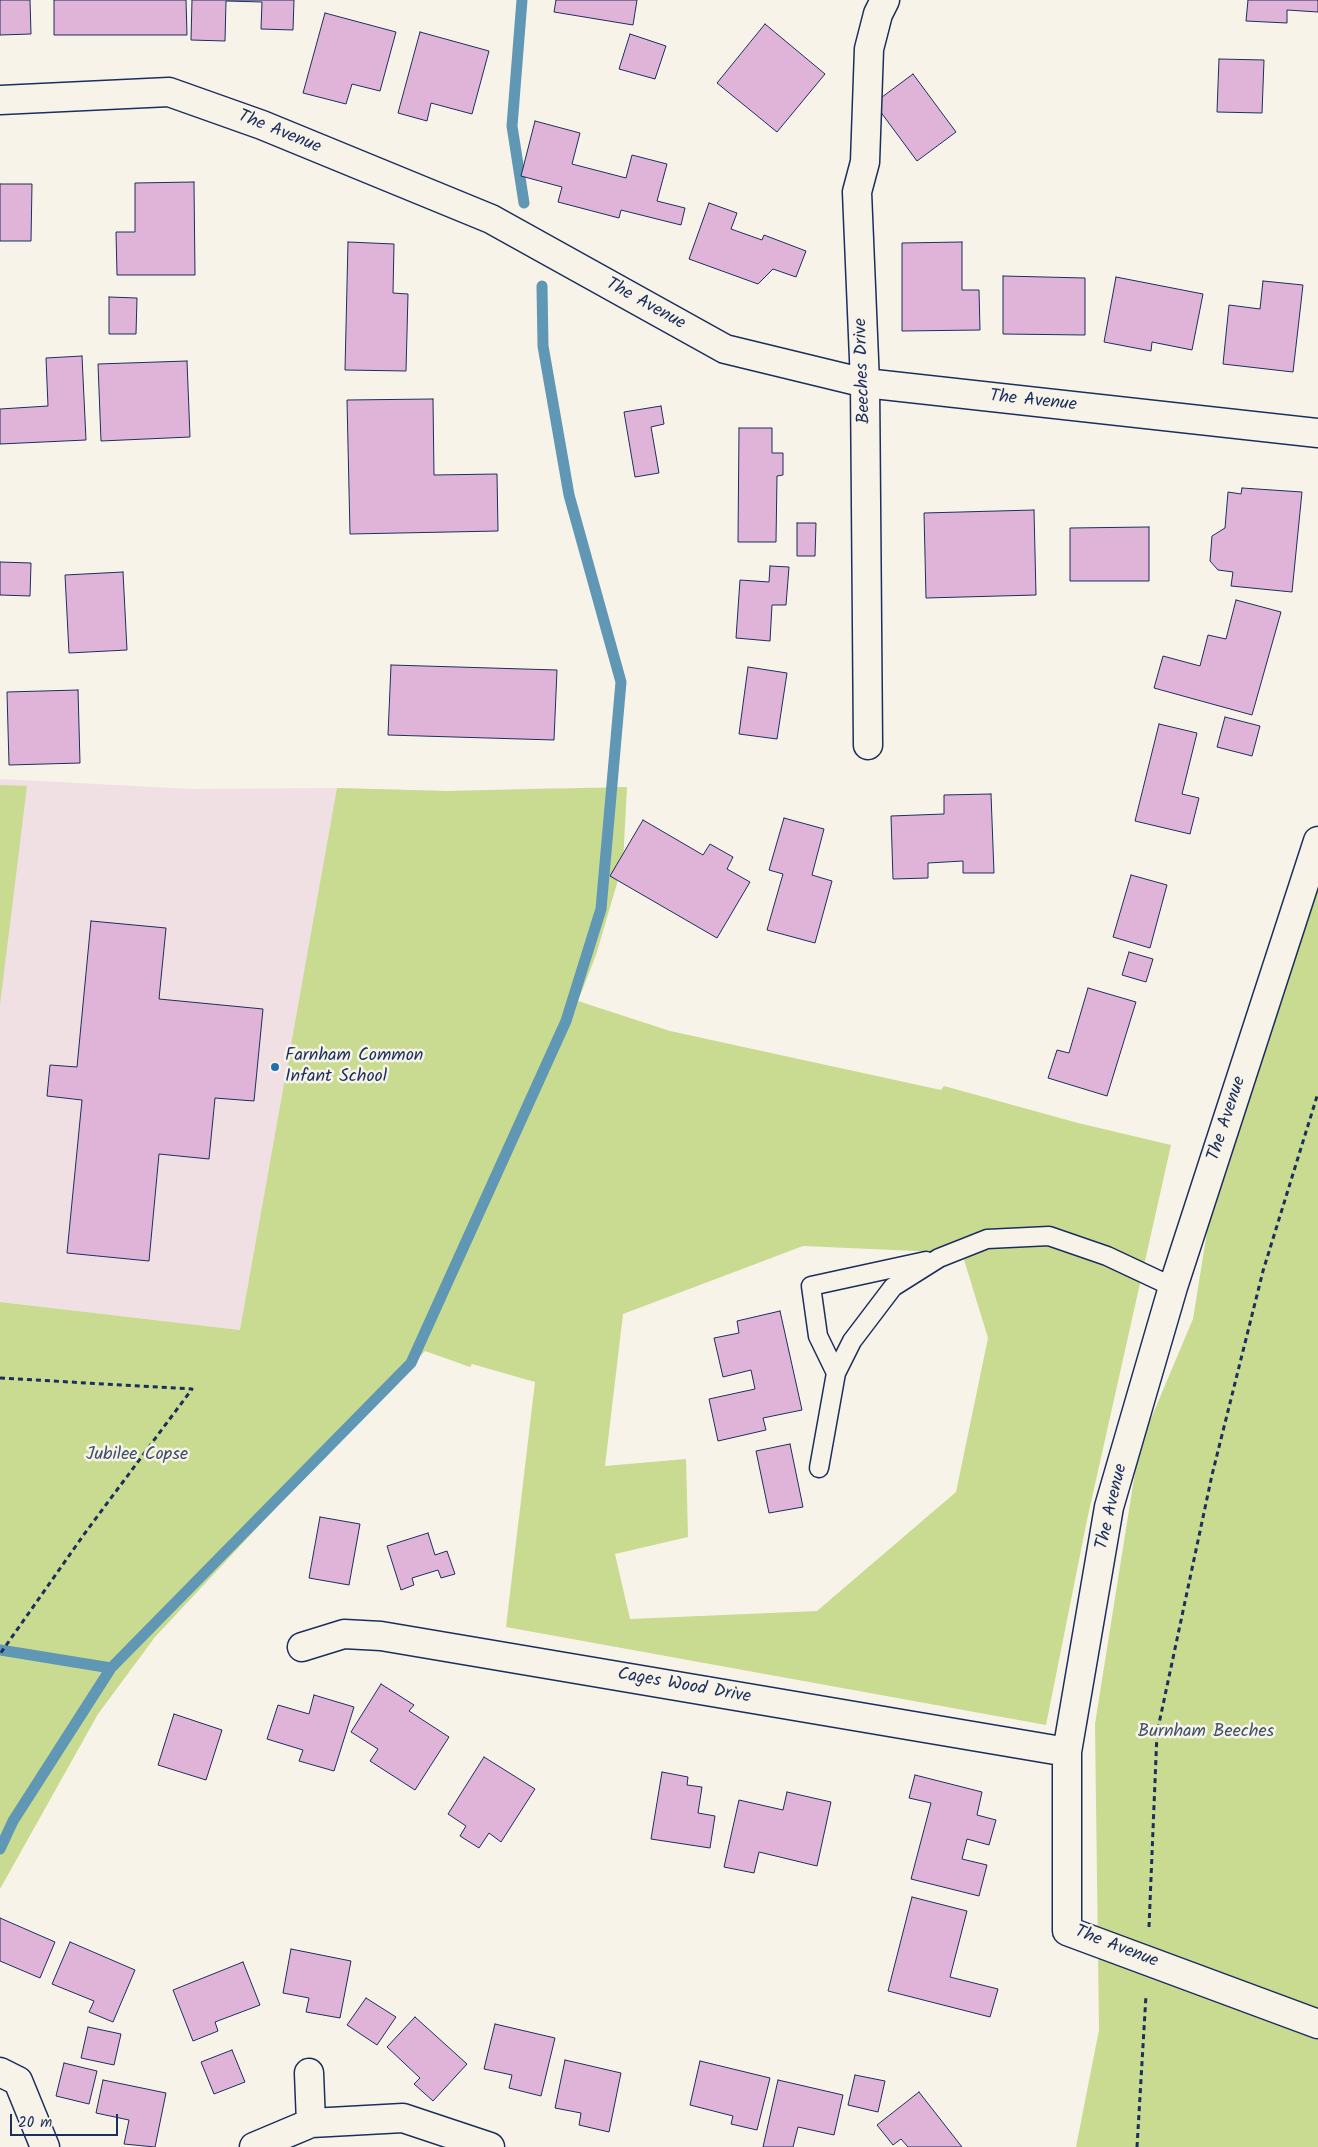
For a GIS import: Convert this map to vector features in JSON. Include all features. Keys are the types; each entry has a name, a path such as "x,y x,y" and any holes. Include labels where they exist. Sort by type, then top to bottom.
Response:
{"street":[{"name":"Beeches Drive","path":"868,745 865,383 857,192 865,162 870,49 878,14 885,0"},
{"name":"The Avenue","path":"0,100 169,92 262,125 491,219 725,349 865,383 1318,433"},
{"name":"The Avenue","path":"1318,841 1173,1287 1110,1507 1067,1752 1067,1931 1318,2024"},
{"name":"Cages Wood Drive","path":"302,1647 344,1634 381,1636 1067,1752"},
{"path":"0,2072 18,2081 45,2147"},
{"path":"309,2074 311,2123"},
{"path":"254,2147 311,2123 403,2118 490,2147"}],"lane":[{"path":"836,1373 818,1336 811,1286 939,1258 987,1240 1049,1236 1107,1256 1173,1287"},
{"path":"819,1468 836,1373 852,1341 893,1287 939,1258"}],"path":[{"path":"1137,2147 1148,1961 1157,1733 1212,1475 1260,1280 1318,1093"},
{"path":"0,1378 192,1389 85,1534 0,1654"}],"shaded area":[{"name":"Farnham Common Infant School","path":"0,779 193,789 337,788 447,791 557,788 240,1330 0,1302"}],"green space":[{"path":"0,785 27,786 0,1005"},
{"name":"Jubilee Copse","path":"627,787 623,863 596,955 578,1001 670,1031 941,1090 944,1086 1078,1123 1171,1145 1087,1520 1046,1725 506,1627 535,1382 472,1364 470,1367 425,1351 155,1637 98,1714 0,1889 0,1302 240,1330 337,788 447,791","holes":["803,1246 962,1253 988,1338 956,1492 817,1611 630,1619 615,1554 688,1537 686,1459 605,1466 623,1314"]},
{"name":"Burnham Beeches","path":"1318,890 1318,2147 1076,2147 1099,2030 1095,1724 1139,1447 1193,1319 1220,1151"}],"building":[{"path":"0,0 30,0 31,34 0,35"},
{"path":"54,0 186,0 187,35 54,35"},
{"path":"192,0 294,0 293,30 261,29 262,2 226,1 225,41 191,40"},
{"path":"556,0 637,0 633,25 554,12"},
{"path":"1248,0 1318,0 1318,12 1287,10 1287,23 1246,21"},
{"path":"325,13 396,32 380,91 352,84 346,104 303,93"},
{"path":"765,24 825,74 777,132 717,83"},
{"path":"420,32 489,51 472,114 431,103 427,121 398,113"},
{"path":"630,34 666,46 655,79 619,69"},
{"path":"1219,59 1264,60 1262,113 1217,112"},
{"path":"913,74 956,132 917,161 874,103"},
{"path":"535,121 580,133 572,164 626,178 632,155 667,164 657,201 685,208 681,225 621,210 619,218 558,202 562,187 521,176"},
{"path":"194,182 195,275 117,275 116,232 135,232 135,183"},
{"path":"0,184 32,184 31,241 0,241"},
{"path":"709,203 737,213 731,229 762,240 764,235 806,251 796,277 773,269 758,284 689,259"},
{"path":"348,242 394,244 393,293 408,294 406,371 345,370"},
{"path":"962,242 962,290 979,290 980,330 902,331 902,243"},
{"path":"1003,276 1085,278 1085,335 1003,334"},
{"path":"1116,277 1203,294 1192,350 1152,342 1151,351 1104,342"},
{"path":"1263,281 1303,285 1293,372 1223,364 1229,305 1260,309"},
{"path":"109,297 137,298 136,334 109,334"},
{"path":"82,356 86,440 0,444 0,409 48,406 46,358"},
{"path":"187,361 190,437 101,441 98,364"},
{"path":"433,399 434,475 497,474 498,531 350,534 347,400"},
{"path":"661,406 664,424 651,427 659,473 635,477 624,412"},
{"path":"739,428 772,428 772,453 783,453 783,475 777,476 776,542 738,542"},
{"path":"1242,488 1302,492 1292,592 1231,586 1233,572 1218,570 1210,561 1212,536 1225,528 1228,492 1241,494"},
{"path":"1034,510 1036,595 926,598 924,513"},
{"path":"797,523 816,523 815,556 797,556"},
{"path":"1149,527 1149,581 1070,581 1070,528"},
{"path":"0,562 31,563 30,596 0,595"},
{"path":"770,566 789,567 786,605 772,605 770,641 736,638 740,580 769,582"},
{"path":"123,572 127,650 69,653 65,575"},
{"path":"1236,600 1281,612 1252,715 1154,688 1163,656 1200,666 1208,635 1226,639"},
{"path":"391,665 557,670 554,740 388,735"},
{"path":"748,667 787,673 777,739 739,734"},
{"path":"78,690 80,763 9,765 7,692"},
{"path":"1225,717 1260,726 1252,756 1217,747"},
{"path":"1159,724 1197,733 1182,794 1199,798 1190,834 1135,821"},
{"path":"991,794 994,873 963,873 963,861 928,863 928,878 893,879 891,816 944,814 944,795"},
{"path":"784,818 824,829 812,875 832,881 815,943 767,930 783,874 769,870"},
{"path":"643,820 703,855 710,844 733,857 727,869 750,882 717,938 610,876"},
{"path":"1131,875 1167,885 1150,948 1113,937"},
{"path":"91,921 166,928 159,999 263,1009 254,1101 215,1098 209,1159 159,1154 149,1261 67,1253 82,1100 47,1096 50,1065 77,1067"},
{"path":"1129,952 1153,959 1146,982 1122,975"},
{"path":"1088,988 1136,1002 1107,1096 1048,1078 1057,1050 1069,1053"},
{"path":"780,1311 802,1410 763,1418 766,1430 718,1441 709,1399 755,1389 751,1370 723,1377 714,1338 739,1333 737,1321"},
{"path":"790,1444 803,1507 769,1513 756,1451"},
{"path":"320,1517 360,1524 349,1585 309,1578"},
{"path":"428,1533 435,1555 447,1551 455,1574 441,1578 438,1570 412,1578 414,1585 401,1590 387,1546"},
{"path":"381,1684 414,1705 409,1711 449,1737 415,1790 370,1761 378,1749 351,1732"},
{"path":"314,1695 354,1707 334,1771 299,1761 303,1750 267,1739 278,1705 309,1714"},
{"path":"174,1714 222,1730 206,1780 158,1765"},
{"path":"484,1757 535,1789 501,1842 489,1833 479,1848 460,1836 466,1826 448,1814"},
{"path":"662,1772 688,1777 687,1785 702,1787 698,1813 715,1816 710,1848 651,1839"},
{"path":"915,1775 982,1792 977,1815 996,1820 989,1845 967,1839 962,1859 987,1865 979,1896 911,1879 931,1803 909,1798"},
{"path":"787,1792 831,1802 817,1866 759,1852 754,1873 724,1867 739,1800 783,1810"},
{"path":"912,1897 967,1911 950,1977 998,1989 990,2017 888,1991"},
{"path":"0,1918 55,1942 40,1978 0,1961"},
{"path":"70,1942 135,1970 113,2022 89,2012 94,2001 52,1984"},
{"path":"291,1949 351,1961 340,2018 306,2012 309,1998 283,1993"},
{"path":"243,1962 260,2005 215,2022 218,2031 193,2041 173,1990"},
{"path":"366,1998 396,2017 377,2045 347,2025"},
{"path":"415,2017 467,2064 433,2101 414,2084 420,2078 387,2047"},
{"path":"495,2024 555,2038 541,2096 509,2088 512,2075 484,2069"},
{"path":"88,2027 121,2034 114,2065 81,2058"},
{"path":"232,2050 245,2082 214,2094 201,2062"},
{"path":"565,2060 621,2073 609,2132 579,2125 581,2113 555,2108"},
{"path":"700,2061 770,2078 757,2130 731,2124 733,2116 690,2105"},
{"path":"64,2063 97,2071 89,2104 56,2096"},
{"path":"855,2075 885,2081 878,2112 848,2105"},
{"path":"103,2080 166,2093 155,2147 124,2144 129,2120 96,2113"},
{"path":"778,2080 843,2095 834,2135 798,2127 793,2147 763,2147"},
{"path":"919,2092 962,2147 908,2147 901,2139 893,2145 877,2125"}],"waterway":[{"path":"522,0 512,126 524,203"},
{"path":"0,1650 111,1668 411,1363 566,1021 601,909 621,682 569,495 543,346 542,286"},
{"path":"0,1849 13,1821 111,1668"}],"place":[{"name":"Farnham Common Infant School","path":"275,1067"}]}
